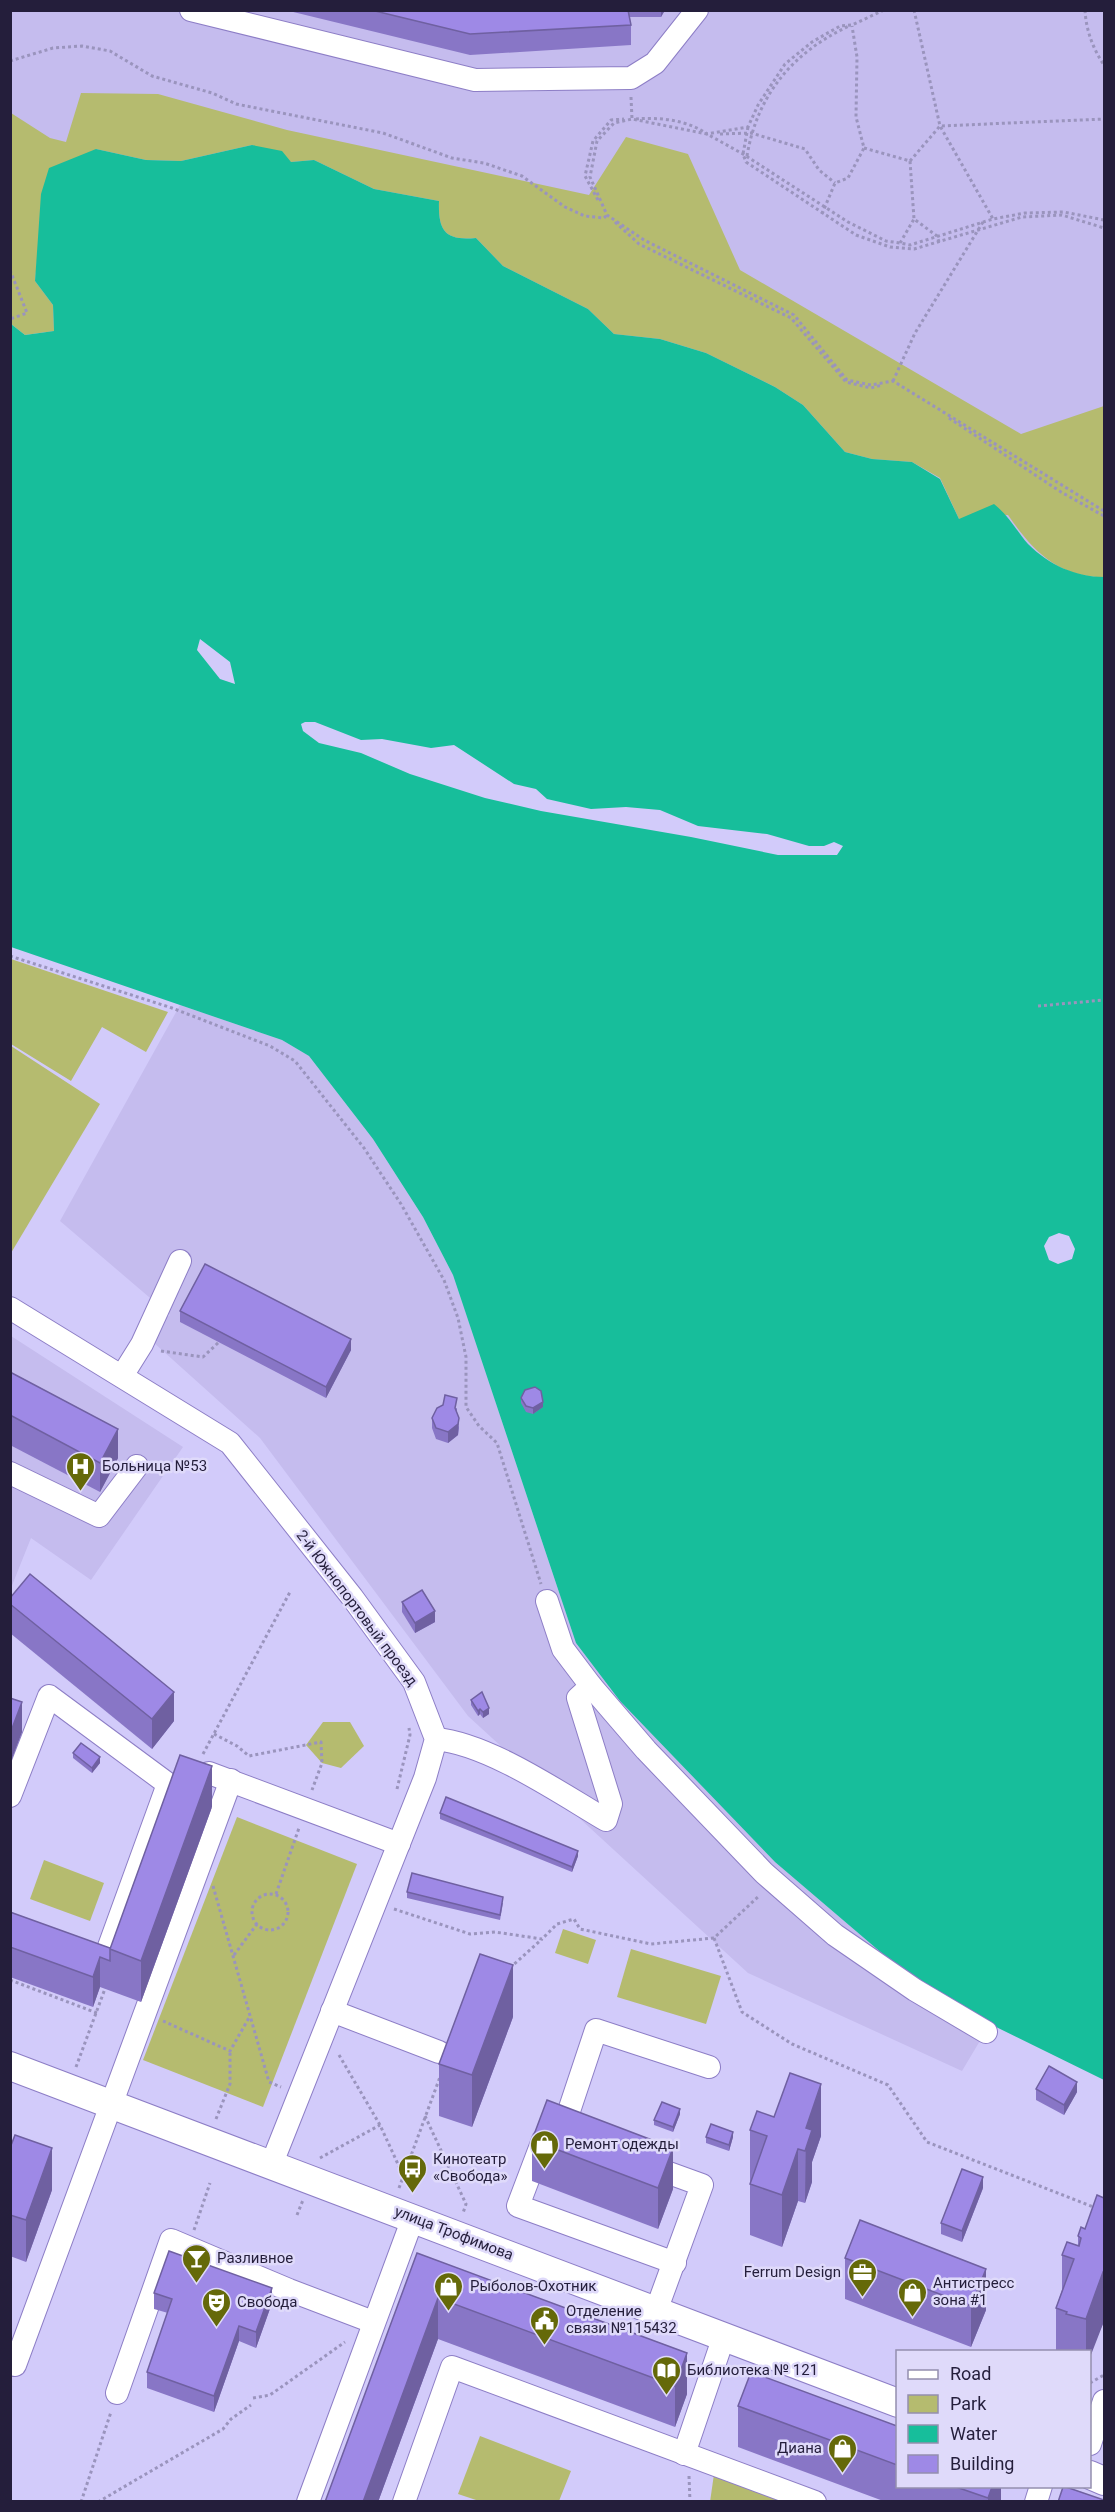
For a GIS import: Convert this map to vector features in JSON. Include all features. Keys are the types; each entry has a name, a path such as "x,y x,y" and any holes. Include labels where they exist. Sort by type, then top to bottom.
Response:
{"main road":[{"name":"улица Трофимова","path":"10,2066 272,2163 896,2403"}],"street":[{"path":"191,10 475,80 631,78 655,63 697,10"},
{"path":"122,1376 139,1349 180,1261"},
{"name":"2-й Южнопортовый проезд","path":"10,1308 230,1443 352,1597 414,1682 436,1739"},
{"path":"10,1473 99,1516 137,1466"},
{"path":"547,1601 563,1649 591,1686 646,1750 775,1882 835,1935 915,1990 986,2032"},
{"path":"272,2163 425,1778 436,1739 467,1745 534,1778 606,1820 611,1804 578,1698 591,1686"},
{"path":"10,1796 49,1696 168,1784"},
{"path":"168,1784 209,1773 399,1844"},
{"path":"10,2363 15,2365 231,1780"},
{"path":"72,1952 103,1963 168,1784"},
{"path":"332,2011 440,2062"},
{"path":"561,2135 596,2030 709,2067"},
{"path":"583,2142 547,2130 518,2206 675,2263"},
{"path":"626,2158 702,2185 656,2311"},
{"path":"308,2502 413,2218"},
{"path":"117,2393 171,2240 289,2290 373,2322"},
{"path":"684,2454 724,2337"},
{"path":"404,2502 452,2367 815,2502"},
{"path":"1091,2438 1104,2401"}],"path":[{"path":"749,133 748,127 758,105 785,64 812,42 840,26 852,26 884,10"},
{"path":"890,10 836,32 785,70 763,102 749,133 746,162 856,235 900,245 993,219 1025,213 1064,212 1104,220"},
{"path":"914,10 940,126 993,219"},
{"path":"1085,10 1089,33 1097,55 1104,65"},
{"path":"822,214 835,183 848,178 864,148 856,117 857,57 852,26"},
{"path":"10,62 53,48 82,46 110,51 152,76 212,93 236,104 383,133 452,158 484,163 522,176 566,207 585,216 604,218 607,215"},
{"path":"1104,228 1062,215 1022,217 914,249 886,241 825,208 745,155 696,126 652,117 614,123 597,141 590,177 607,215 644,240 794,315 847,380 871,385 892,381 1104,511"},
{"path":"632,119 706,134 749,133 805,149 819,170 835,183"},
{"path":"900,245 914,219 910,161 940,126 1104,119"},
{"path":"706,134 748,127"},
{"path":"864,148 910,161"},
{"path":"914,219 937,236 939,242"},
{"path":"892,381 915,333 983,222"},
{"path":"10,270 27,313 10,319"},
{"path":"892,381 1061,492 1104,516"},
{"path":"10,956 172,1008 270,1046 295,1061 314,1082 364,1148 401,1204 444,1280 458,1318 465,1357 466,1407 479,1426 497,1443 547,1601"},
{"path":"1038,1006 1104,1000"},
{"path":"139,1349 203,1357 219,1342"},
{"path":"197,1776 198,1764 290,1592"},
{"path":"395,1796 410,1735 409,1726"},
{"path":"214,1734 237,1746 249,1756 321,1742 322,1763"},
{"path":"507,1971 557,1924 574,1919 580,1929 651,1944 714,1938 775,1882"},
{"path":"214,1886 269,2082 281,2087"},
{"path":"271,1893 286,1902 289,1913 279,1928 267,1930 256,1924 252,1913 259,1897 271,1893"},
{"path":"394,1909 470,1934 495,1932 542,1939"},
{"path":"234,1955 256,1924"},
{"path":"714,1938 742,2012 792,2044 888,2085 927,2142 1092,2208 1104,2206"},
{"path":"10,1980 97,2013"},
{"path":"76,2069 104,1992"},
{"path":"146,2013 230,2051"},
{"path":"215,2121 230,2084 230,2051 250,2016"},
{"path":"339,2055 380,2126 404,2176"},
{"path":"399,2188 426,2116 440,2062"},
{"path":"277,2095 285,2077"},
{"path":"426,2116 466,2204 463,2213"},
{"path":"320,2158 380,2126"},
{"path":"188,2247 210,2183"},
{"path":"253,2398 270,2395 373,2322"},
{"path":"81,2502 117,2393"},
{"path":"98,2502 223,2429 231,2419 251,2406"}],"shaded area":[{"path":"11,11 1104,11 1104,577 11,324"},
{"path":"180,1005 282,1040 309,1056 373,1139 423,1217 453,1275 576,1643 620,1701 775,1862 884,1955 990,2024 962,2071 748,1973 468,1716 260,1438 143,1333 170,1315 60,1221"},
{"name":"Больница №53","path":"11,1336 183,1447 91,1580 31,1538 11,1588"}],"green space":[{"path":"81,93 158,94 287,130 589,195 626,137 688,154 740,270 1021,434 1104,406 1104,577 1073,572 1048,560 1027,540 1008,515 959,519 940,478 912,462 872,459 845,452 803,405 775,387 706,353 660,339 614,334 588,309 503,266 476,238 465,239 450,236 442,227 439,201 374,189 314,160 291,162 252,145 181,161 146,160 96,149 39,241 35,281 53,305 54,331 25,335 11,324 11,113 50,138 66,142"},
{"path":"11,959 168,1012 146,1052 102,1027 71,1081 11,1044"},
{"path":"11,1046 100,1104 11,1253"},
{"path":"323,1722 350,1722 364,1746 341,1768 322,1763 306,1745"},
{"path":"237,1817 357,1864 263,2107 143,2060"},
{"path":"44,1860 104,1883 90,1921 30,1899"},
{"path":"563,1929 596,1940 588,1964 555,1953"},
{"path":"631,1949 721,1976 706,2024 617,1997"},
{"path":"480,2436 571,2471 559,2501 479,2501 458,2494"},
{"path":"714,2474 787,2502 710,2502"}],"water":[{"path":"252,145 282,151 291,162 314,160 374,189 439,201 442,227 450,236 465,239 476,238 503,266 588,309 614,334 660,339 706,353 775,387 803,405 845,452 872,459 912,462 940,479 959,519 994,504 1028,544 1054,564 1083,575 1104,577 1104,2080 990,2024 929,1989 884,1955 775,1862 620,1701 576,1643 453,1275 423,1217 373,1139 309,1056 282,1040 11,947 11,324 25,335 54,331 53,305 35,281 41,194 49,168 96,149 146,160 181,161","holes":["200,639 230,662 235,684 220,679 197,650","315,722 361,740 382,739 431,748 454,745 514,784 536,789 547,799 591,809 626,807 660,810 698,826 767,834 809,846 824,846 834,842 843,846 837,855 778,855 691,837 541,811 485,798 410,774 361,753 319,743 303,731 301,724","1059,1233 1069,1236 1075,1249 1072,1259 1058,1264 1049,1260 1044,1246 1049,1237"]}],"building":[{"path":"371,10 628,10 631,25 470,34"},
{"path":"205,1264 351,1339 326,1387 180,1311"},
{"path":"10,1372 118,1429 100,1463 10,1415"},
{"path":"535,1387 541,1391 543,1402 533,1408 526,1406 521,1398 525,1390"},
{"path":"445,1395 457,1398 455,1408 459,1418 458,1424 448,1432 436,1428 432,1418 437,1408 443,1405"},
{"path":"30,1574 174,1692 152,1719 10,1604 10,1598"},
{"path":"422,1590 435,1611 415,1623 402,1602"},
{"path":"482,1692 489,1708 483,1712 480,1709 478,1711 471,1700"},
{"path":"10,1698 22,1702 11,1731 10,1731"},
{"path":"81,1743 100,1757 92,1768 73,1753"},
{"path":"180,1755 212,1766 141,1961 110,1949"},
{"path":"446,1797 578,1851 572,1867 440,1813"},
{"path":"412,1873 503,1897 500,1915 407,1892"},
{"path":"10,1912 110,1948 110,1961 100,1957 93,1977 10,1947"},
{"path":"480,1954 513,1965 472,2075 439,2064"},
{"path":"1049,2066 1077,2082 1064,2105 1036,2089"},
{"path":"790,2073 821,2084 806,2128 812,2130 805,2151 798,2149 782,2195 750,2184 767,2136 750,2130 757,2111 774,2117"},
{"path":"547,2100 673,2148 658,2188 532,2140"},
{"path":"662,2102 680,2109 673,2127 654,2120"},
{"path":"711,2124 733,2132 729,2145 706,2137"},
{"path":"15,2135 52,2148 26,2220 10,2215 10,2148"},
{"path":"962,2169 983,2177 962,2231 941,2223"},
{"path":"1097,2195 1104,2198 1104,2273 1086,2319 1066,2314 1067,2312 1056,2308 1074,2259 1062,2255 1067,2242 1079,2246 1081,2238 1078,2236 1081,2227 1085,2229"},
{"path":"860,2220 986,2269 971,2306 845,2258"},
{"name":"Свобода","path":"169,2251 272,2288 256,2332 239,2326 214,2396 147,2372 172,2299 154,2293"},
{"path":"417,2253 687,2353 675,2386 438,2298 363,2502 325,2502"},
{"path":"751,2372 896,2426 896,2465 738,2406"},
{"path":"959,2488 992,2488 988,2498"},
{"path":"1063,2488 1104,2500 1104,2502 1058,2502"}],"place":[{"name":"Больница №53","path":"81,1492"},
{"name":"Ремонт одежды","path":"544,2170"},
{"name":"Кинотеатр «Свобода»","path":"412,2194"},
{"name":"Разливное","path":"196,2284"},
{"name":"Ferrum Design","path":"862,2298"},
{"name":"Рыболов-Охотник","path":"449,2312"},
{"name":"Антистресс зона #1","path":"912,2318"},
{"name":"Свобода","path":"216,2328"},
{"name":"Отделение связи №115432","path":"545,2346"},
{"name":"Библиотека № 121","path":"666,2396"},
{"name":"Диана","path":"843,2474"}]}
